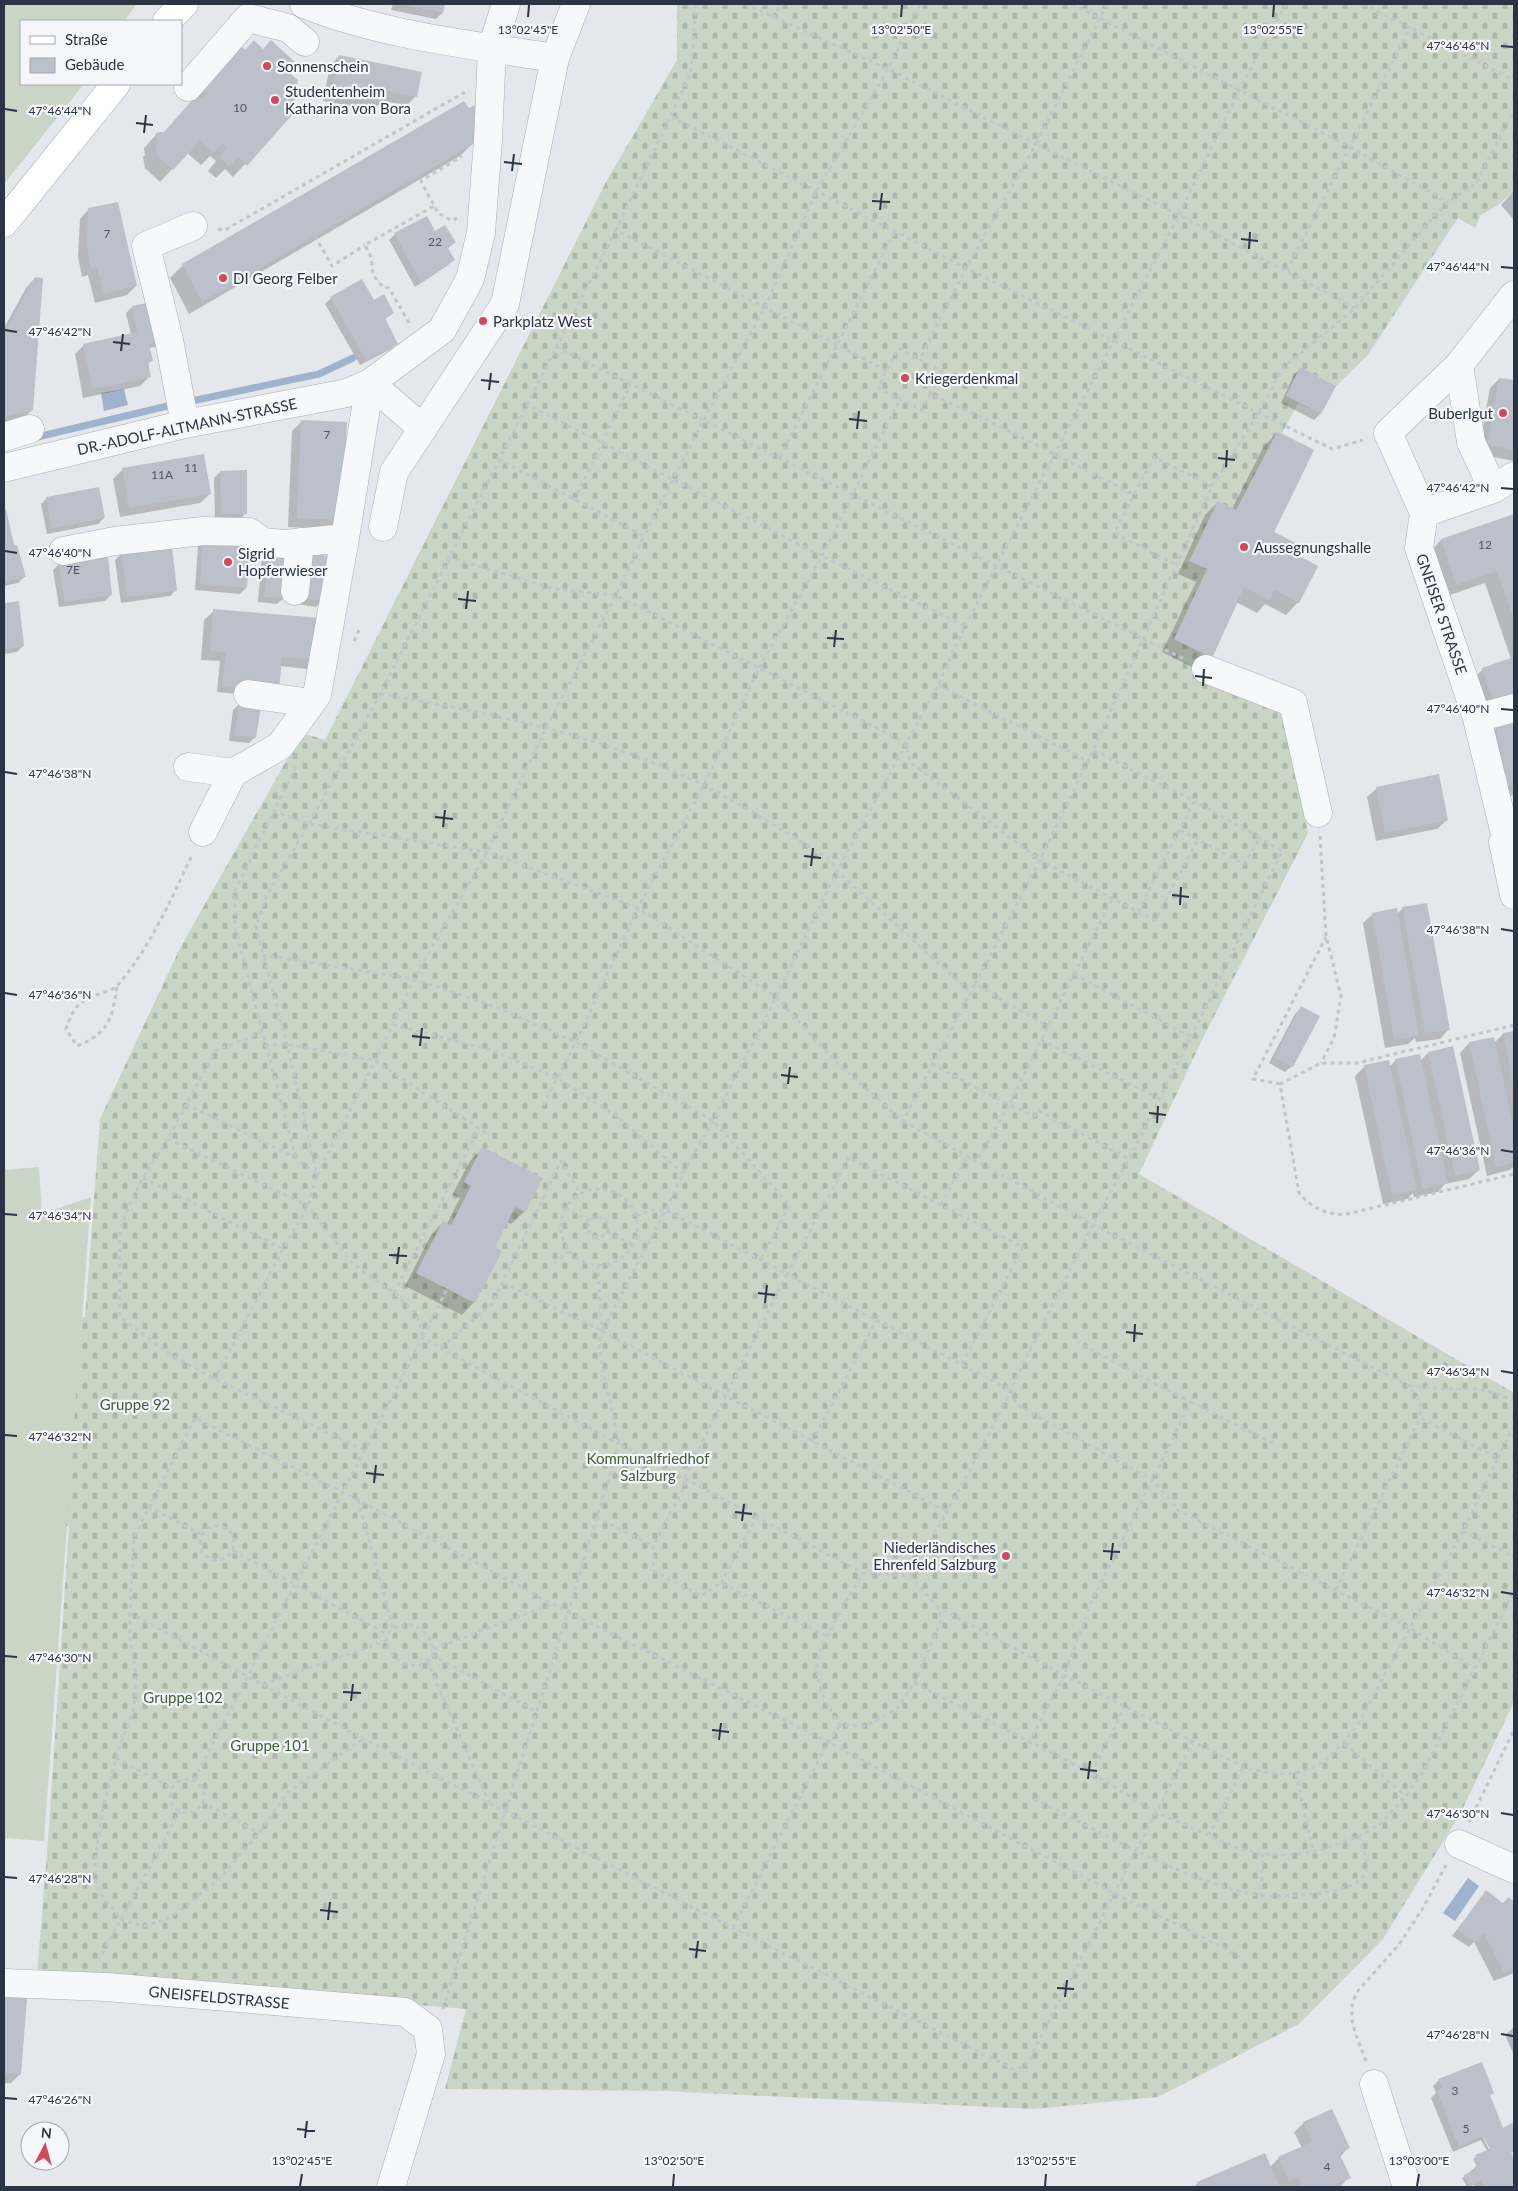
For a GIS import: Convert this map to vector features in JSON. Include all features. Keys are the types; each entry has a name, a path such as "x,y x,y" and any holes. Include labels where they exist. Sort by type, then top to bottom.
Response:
{"main road":[{"path":"168,20 184,4"},
{"path":"4,222 115,85"}],"street":[{"path":"188,87 248,18 296,35 304,4 347,20 555,58"},
{"name":"DR.-ADOLF-ALTMANN-STRASSE","path":"4,468 184,418 346,393 370,383 442,330 470,279 481,233 492,48 506,4"},
{"path":"383,527 394,472 505,304 555,58 576,4"},
{"path":"184,418 169,340 146,246 193,226"},
{"path":"1459,365 1471,442 1504,482 1424,513 1388,433 1459,365 1514,295"},
{"path":"452,313 478,344"},
{"path":"370,383 423,428"},
{"path":"203,832 233,773 280,746 317,695 370,383"},
{"path":"4,436 30,429"},
{"name":"GNEISER STRASSE","path":"1424,513 1420,548 1477,718 1504,830 1514,859"},
{"path":"63,550 115,541 203,531 249,532 263,542 285,544 345,538"},
{"path":"295,591 300,542"},
{"path":"1206,669 1293,703 1318,813"},
{"path":"248,694 311,703"},
{"path":"1477,718 1514,708"},
{"path":"188,767 233,773"},
{"path":"1492,784 1514,895"},
{"path":"1459,1844 1514,1869"},
{"name":"GNEISFELDSTRASSE","path":"4,1983 106,1987 405,2012 436,2019"},
{"path":"391,2187 431,2054 436,2019"},
{"path":"1374,2084 1407,2187"}],"path":[{"path":"317,1176 287,1044 256,927 267,895 309,824 380,694 672,117 691,73 696,4"},
{"path":"746,4 888,69 1179,215 1355,308"},
{"path":"773,18 781,4"},
{"path":"215,1379 283,1249 308,1206 317,1176 376,1062 414,979 487,852 546,728 616,595 673,479 765,307 817,190 888,69 920,4"},
{"path":"1072,4 1350,147 1448,202"},
{"path":"920,359 966,268 1036,144 1107,4"},
{"path":"602,1332 666,1210 683,1172 713,1121 776,997 837,870 938,685 995,566 1179,215 1239,90 1286,4"},
{"path":"1364,4 1514,80"},
{"path":"1287,271 1410,28"},
{"path":"193,226 225,230 474,87"},
{"path":"903,1121 1040,860 1093,750 1212,486 1258,414 1284,367 1355,308 1448,202 1476,184 1514,110"},
{"path":"672,117 966,268 1332,449 1388,433"},
{"path":"484,203 452,221 438,213 421,180 488,140"},
{"path":"315,236 332,266 434,206"},
{"path":"616,230 887,371"},
{"path":"780,457 895,231"},
{"path":"365,245 371,257 373,275 383,287 389,288 421,345"},
{"path":"556,347 630,385 704,419 1143,640 1206,669"},
{"path":"898,348 920,359 942,371 922,410 878,388 898,348"},
{"path":"574,501 630,385"},
{"path":"930,394 987,420 1133,494"},
{"path":"544,1105 576,1042 638,908 704,785 759,668 822,556 900,399"},
{"path":"526,404 822,556 965,626"},
{"path":"1176,564 1114,533 1154,457 1212,486"},
{"path":"498,459 574,501 644,536"},
{"path":"448,557 554,590 616,595 906,743"},
{"path":"938,685 1088,760"},
{"path":"380,694 460,708 546,728 629,754 704,785 831,860 837,870 970,992"},
{"path":"906,743 910,762 1040,860 1155,920 1198,839"},
{"path":"910,1576 948,1512 1011,1390 1092,1224 1160,1099 1282,851 1194,802 1093,750"},
{"path":"1138,912 1194,802"},
{"path":"274,811 235,891 235,927 296,1158"},
{"path":"1318,813 1326,936 1341,996 1334,1038 1321,1063"},
{"path":"309,824 487,852 638,908 776,997 837,1063 903,1121 1092,1224 1409,1386 1480,1389 1514,1400"},
{"path":"1180,830 1244,864 1260,838"},
{"path":"117,987 88,998 72,1010 66,1029 77,1046 94,1040 112,1018 117,987 144,948 170,902 203,832"},
{"path":"977,1161 1009,1105 1112,899"},
{"path":"1326,936 1253,1079 1280,1084 1321,1063 1357,1063 1514,1025"},
{"path":"263,955 414,979 496,1006 576,1042 713,1121 790,1205 760,1259"},
{"path":"1074,974 1191,1037"},
{"path":"975,984 1048,1027"},
{"path":"393,1025 488,1049 557,1078 615,1115 683,1172"},
{"path":"262,1032 215,1051 168,1139 142,1178 129,1205 120,1232 120,1317 173,1356 215,1379 364,1450"},
{"path":"1041,1040 1160,1099"},
{"path":"266,1045 287,1044 376,1062 486,1133"},
{"path":"932,1064 1009,1105 1034,1116 1039,1111 1129,1159"},
{"path":"1280,1084 1299,1194 1310,1205 1326,1213 1343,1215 1514,1174"},
{"path":"186,1104 296,1158 317,1176"},
{"path":"394,1293 480,1128"},
{"path":"168,1139 308,1206 352,1263 394,1293 416,1314 423,1337 440,1348 863,1573 910,1576 940,1608 1064,1675 1243,1767 1268,1774 1296,1774 1323,1762 1344,1744 1359,1722 1462,1531 1514,1425"},
{"path":"940,1205 967,1156"},
{"path":"757,1516 722,1583 701,1596 654,1571 653,1546 685,1486 685,1477 787,1274 849,1158 1024,1247 962,1364"},
{"path":"440,1348 492,1304 562,1161 580,1194"},
{"path":"142,1178 283,1249"},
{"path":"603,1188 617,1193 628,1203 636,1216 637,1230 633,1245 623,1256 610,1264 598,1265 580,1260 569,1251 562,1238 560,1222 565,1208 574,1197 588,1190 603,1188"},
{"path":"565,1208 589,1221"},
{"path":"636,1216 653,1210 666,1210 1011,1390 1016,1405 1153,1480 1179,1511 1410,1628 1474,1668"},
{"path":"596,1216 604,1218 608,1224 607,1232 601,1237 593,1236 588,1229 589,1221 596,1216"},
{"path":"607,1232 633,1245"},
{"path":"554,1264 569,1251"},
{"path":"436,2019 537,1712 619,1444 599,1349 602,1332 598,1265"},
{"path":"502,1283 727,1396 948,1512"},
{"path":"194,1780 447,1289"},
{"path":"812,1442 876,1321"},
{"path":"1078,1343 1277,1444"},
{"path":"1336,1590 1420,1418 1421,1404 1409,1386"},
{"path":"1029,1743 1064,1675 1091,1603 1191,1402"},
{"path":"364,1739 288,1792 259,1833 218,1880 165,1920 144,1926 122,1920 103,1898 96,1882 95,1863 102,1812 116,1758 133,1710 136,1692 136,1673 130,1639 134,1537 148,1506 195,1418 358,1500 552,1604 828,1742 1116,1894 1234,1953"},
{"path":"1420,1418 1498,1458"},
{"path":"358,1500 393,1628"},
{"path":"148,1506 202,1535"},
{"path":"596,1517 653,1546"},
{"path":"212,1527 225,1528 234,1538 233,1551 223,1560 210,1559 201,1549 202,1535 212,1527"},
{"path":"1462,1531 1514,1557"},
{"path":"233,1551 387,1634"},
{"path":"840,1726 825,1704 817,1677 817,1659 863,1573"},
{"path":"722,1583 828,1637"},
{"path":"914,1683 1091,1773 1156,1812 1237,1848 1263,1854 1286,1855 1313,1852 1359,1837 1380,1824 1406,1796 1423,1772 1514,1591"},
{"path":"434,1649 552,1604"},
{"path":"840,1726 866,1726 898,1708 914,1683 941,1622 940,1608"},
{"path":"130,1613 364,1739 1015,2070 1027,2064 1193,1741"},
{"path":"409,1624 417,1627 424,1631 431,1640 434,1649 432,1655 428,1661 418,1664 408,1665 402,1663 390,1653 386,1641 387,1634 393,1628 409,1624"},
{"path":"263,1684 386,1641"},
{"path":"432,1655 537,1712"},
{"path":"428,1661 488,1802"},
{"path":"1091,1773 1125,1707"},
{"path":"733,1928 828,1742 840,1726"},
{"path":"1374,2084 1352,2023 1353,1998 1400,1943 1423,1908 1459,1844 1514,1730"},
{"path":"1344,1744 1406,1796"},
{"path":"116,1758 171,1788"},
{"path":"1209,1836 1243,1767"},
{"path":"1296,1774 1313,1852"},
{"path":"181,1780 194,1780 203,1789 202,1802 193,1811 180,1811 171,1802 171,1788 181,1780"},
{"path":"1033,1798 1136,1851 1189,1875 1235,1891 1261,1896 1323,1893 1343,1888 1359,1881 1366,1871 1366,1858 1359,1837"},
{"path":"202,1802 259,1833"},
{"path":"102,1954 180,1811"},
{"path":"1261,1896 1263,1854"}],"green space":[{"path":"4,4 137,4 125,20 20,20 20,85 83,85 4,184"},
{"name":"Kommunalfriedhof Salzburg","path":"677,4 1514,4 1514,193 1481,215 1475,228 1458,218 1367,356 1336,386 1321,414 1298,403 1282,433 1314,450 1274,532 1295,543 1291,552 1318,566 1299,603 1274,590 1270,601 1244,588 1212,658 1283,711 1308,833 1201,1042 1139,1174 1514,1393 1514,1702 1460,1814 1383,1939 1299,2024 1158,2097 1033,2109 663,2091 445,2089 466,2009 37,1974 69,1526 66,1526 82,1317 85,1317 100,1119 180,948 302,733 325,740 606,182 677,60"},
{"path":"39,1167 42,1214 91,1197 44,1841 4,1838 4,1170"}],"water":[{"path":"124,389 128,405 104,411 101,393"},
{"path":"1468,1878 1479,1886 1455,1921 1443,1913"}],"building":[{"path":"399,4 445,4 443,13"},
{"path":"254,40 263,49 271,40 295,62 287,71 298,80 292,115 247,166 238,157 229,167 219,157 227,148 223,143 214,153 200,141 173,170 157,156 155,134 164,132 197,95 202,99 207,94 202,90 241,46 245,50"},
{"path":"339,55 422,72 417,97 386,91 384,101 332,92"},
{"path":"464,101 469,108 477,104 475,143 202,302 182,264"},
{"path":"118,202 137,286 104,294 97,267 91,268 87,246 88,208"},
{"path":"427,216 435,231 445,225 456,242 448,248 455,260 421,282 394,233"},
{"path":"35,277 43,278 33,410 4,417 4,334"},
{"path":"362,279 374,300 384,294 394,313 385,318 398,344 366,360 330,297"},
{"path":"156,301 165,341 149,344 153,361 148,362 151,377 93,389 83,344 137,332 132,306"},
{"path":"1300,367 1336,386 1321,414 1286,396"},
{"name":"Buberlgut","path":"1499,378 1514,380 1514,450 1487,445"},
{"path":"301,420 347,422 342,520 297,518"},
{"name":"Aussegnungshalle","path":"1277,432 1314,450 1274,532 1295,543 1291,552 1318,566 1299,603 1274,590 1270,601 1244,588 1212,658 1174,639 1207,569 1189,561 1218,501 1236,510"},
{"path":"204,454 211,494 129,508 122,468"},
{"path":"247,470 247,514 221,514 220,471"},
{"path":"99,487 105,518 52,529 46,497"},
{"path":"6,509 14,545 17,545 26,577 4,582 4,510"},
{"path":"1514,514 1514,619 1497,571 1456,585 1441,539"},
{"path":"203,538 251,541 247,588 200,584"},
{"path":"172,546 177,591 127,597 121,552"},
{"path":"268,547 289,548 285,598 264,597"},
{"path":"310,552 331,557 323,601 302,598"},
{"path":"108,556 112,595 65,602 58,562"},
{"path":"19,601 24,646 4,649 4,603"},
{"path":"213,609 321,618 318,660 282,657 279,692 222,686 226,652 210,651"},
{"path":"1514,657 1514,693 1493,700 1482,668"},
{"path":"239,703 261,706 256,738 234,735"},
{"path":"1514,723 1514,785 1507,786 1496,726"},
{"path":"1439,774 1448,820 1385,833 1376,787"},
{"path":"1427,903 1450,1030 1425,1033 1402,907"},
{"path":"1397,908 1419,1035 1394,1040 1372,913"},
{"path":"1301,1006 1320,1016 1293,1067 1274,1057"},
{"path":"1514,1031 1514,1083 1513,1083 1503,1033"},
{"path":"1494,1037 1514,1129 1514,1163 1496,1167 1469,1042"},
{"path":"1453,1046 1480,1170 1455,1176 1428,1052"},
{"path":"1420,1054 1448,1183 1423,1189 1395,1059"},
{"path":"1389,1060 1417,1190 1392,1195 1364,1065"},
{"path":"482,1147 543,1178 525,1212 515,1207 495,1247 502,1251 475,1303 416,1273 443,1221 451,1225 471,1186 464,1182"},
{"path":"1486,1890 1504,1904 1508,1897 1514,1901 1514,1968 1504,1973 1484,1933 1476,1942 1457,1930"},
{"path":"4,1997 27,1998 21,2075 4,2073"},
{"path":"1482,2062 1494,2093 1490,2095 1503,2128 1514,2122 1514,2151 1511,2152 1514,2159 1514,2187 1484,2187 1481,2181 1470,2186 1464,2175 1476,2169 1475,2166 1479,2164 1475,2155 1490,2149 1483,2136 1459,2147 1437,2091 1442,2088 1438,2079"},
{"path":"1332,2109 1350,2148 1339,2153 1351,2178 1330,2187 1302,2187 1298,2177 1289,2181 1278,2157 1312,2142 1303,2122"},
{"path":"1265,2153 1280,2187 1200,2187 1197,2182"}],"waterway":[{"path":"187,402 319,374 353,358"},
{"path":"33,438 176,404"}],"place":[{"name":"Sonnenschein","path":"267,66"},
{"name":"Studentenheim Katharina von Bora","path":"275,100"},
{"name":"DI Georg Felber","path":"223,278"},
{"name":"Parkplatz West","path":"483,321"},
{"name":"Kriegerdenkmal","path":"905,378"},
{"name":"Buberlgut","path":"1503,413"},
{"name":"Aussegnungshalle","path":"1244,547"},
{"name":"Sigrid Hopferwieser","path":"228,562"},
{"name":"Niederländisches Ehrenfeld Salzburg","path":"1006,1556"}],"park label":[{"name":"Gruppe 92","path":"135,1404"},
{"name":"Gruppe 102","path":"183,1697"},
{"name":"Gruppe 101","path":"270,1745"}]}
